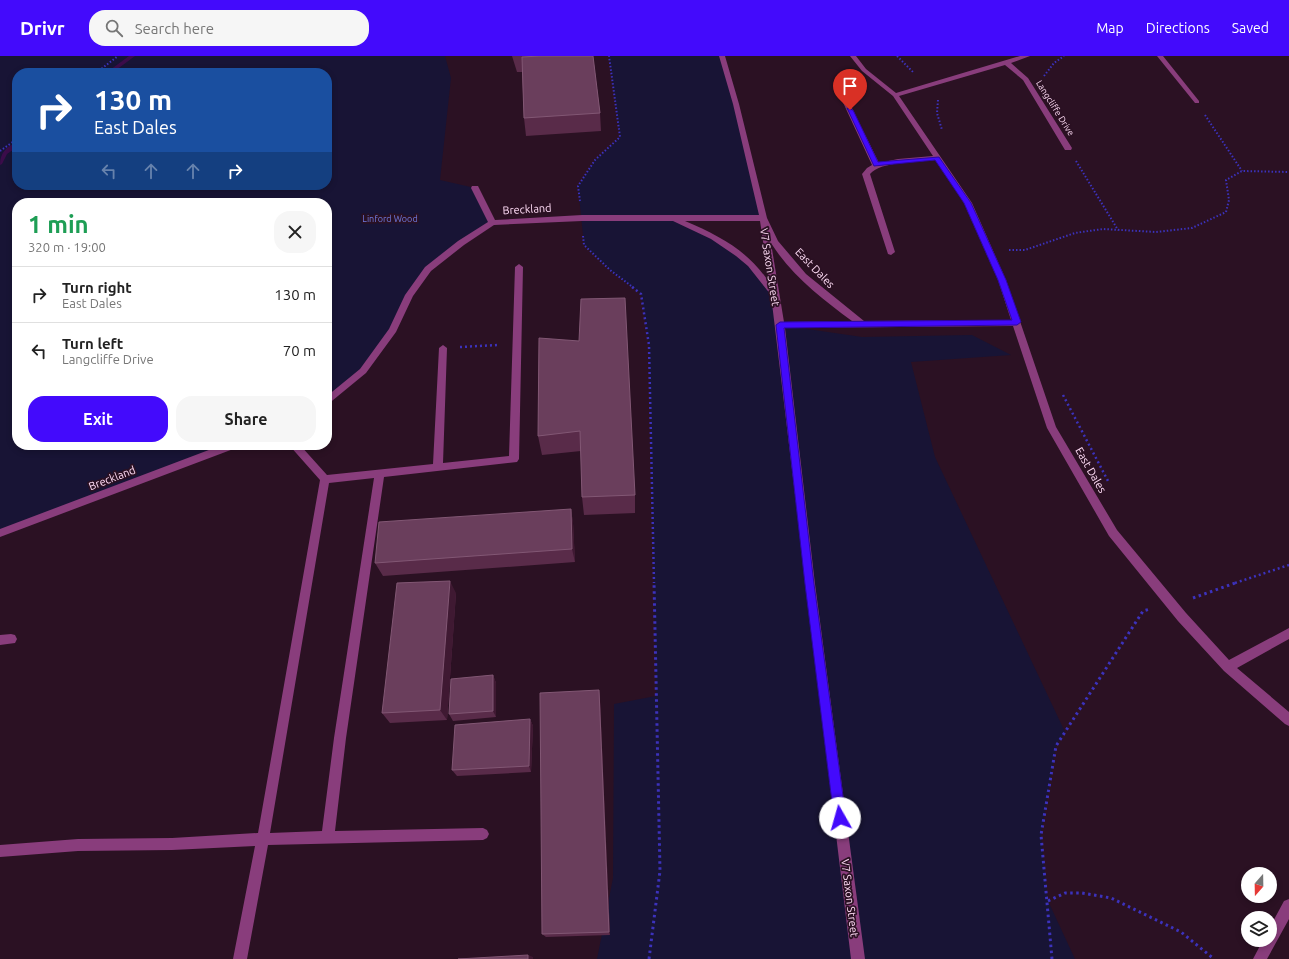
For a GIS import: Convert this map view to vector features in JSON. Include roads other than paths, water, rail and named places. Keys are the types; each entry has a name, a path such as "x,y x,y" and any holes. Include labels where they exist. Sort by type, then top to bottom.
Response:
{"street":[{"name":"V7 Saxon Street","path":"722,56 736,104 762,218 780,325 810,584 858,959"},
{"path":"780,325 1017,322 1002,280 968,203 895,95 864,70 853,56"},
{"path":"895,95 1026,56"},
{"path":"1160,56 1197,102"},
{"name":"Langcliffe Drive","path":"1006,62 1026,79 1068,148"},
{"path":"843,96 876,165"},
{"path":"891,252 866,174 870,167 876,165 937,158"},
{"path":"475,188 492,223"},
{"name":"Breckland","path":"332,397 363,371 393,330 409,295 428,269 461,243 492,223 582,218 762,218"},
{"path":"674,218 704,232 729,247 748,261 774,294"},
{"name":"East Dales","path":"762,218 775,243 797,269 823,295 862,324"},
{"path":"325,479 514,459 518,267"},
{"name":"East Dales","path":"1017,322 1052,428 1113,533 1172,604 1228,666 1289,720"},
{"path":"438,467 443,348"},
{"name":"Breckland","path":"0,533 220,450"},
{"path":"299,450 325,479"},
{"path":"328,837 340,738 380,473"},
{"path":"240,959 263,838 325,479"},
{"path":"1228,666 1289,633"},
{"path":"0,850 78,845 172,844 263,838 483,834"},
{"path":"1260,959 1289,906"}],"waterway":[{"path":"116,68 132,56"},
{"path":"0,163 5,153 12,148"}],"park label":[{"name":"Linford Wood","path":"390,219"}]}
